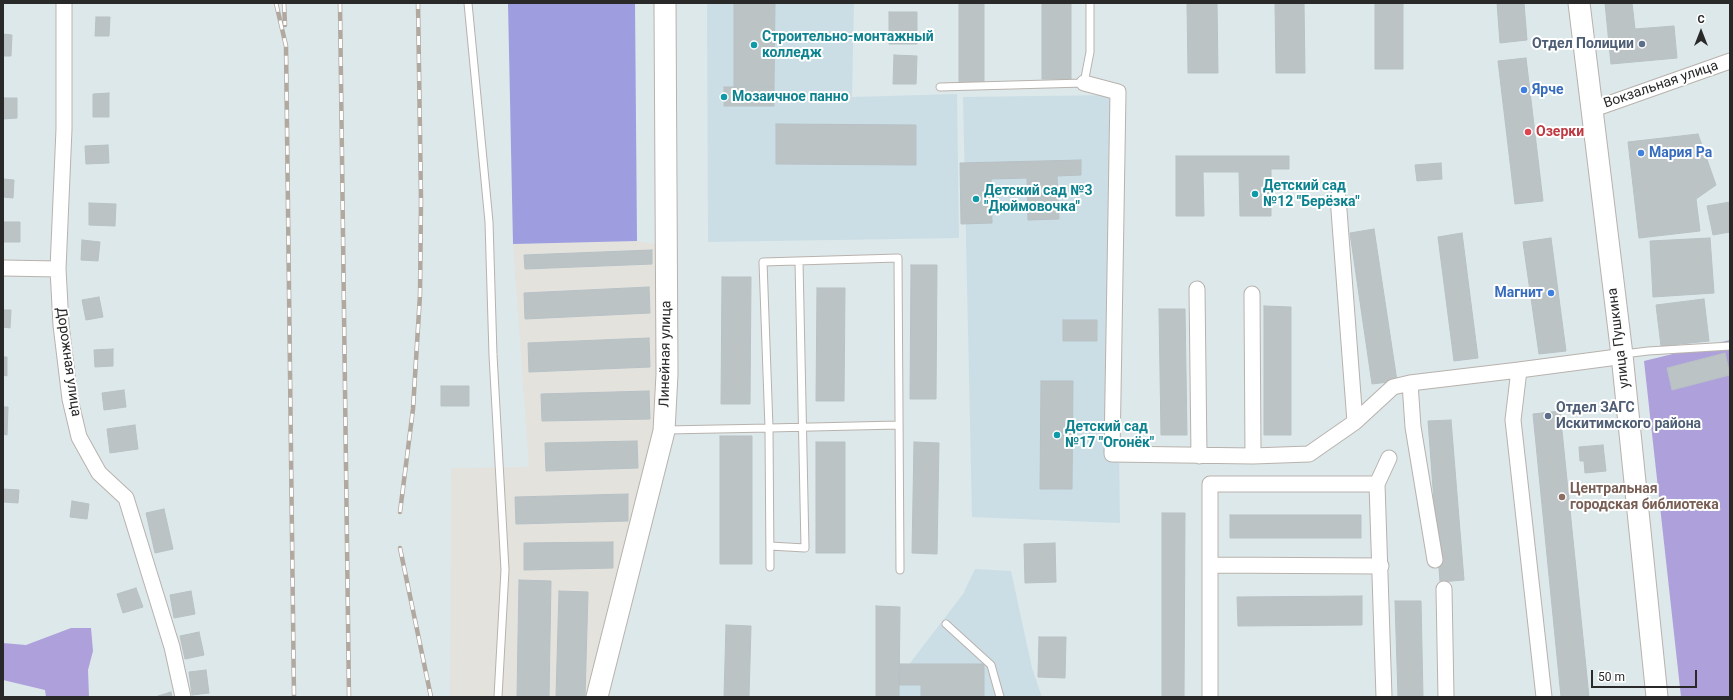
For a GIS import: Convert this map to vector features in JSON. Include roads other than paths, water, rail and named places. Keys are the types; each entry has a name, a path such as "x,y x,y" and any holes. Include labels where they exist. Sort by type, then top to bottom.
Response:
{"main road":[{"name":"Линейная улица","path":"597,697 664,430 667,374 665,3"},
{"name":"улица Пушкина","path":"1579,3 1622,355 1656,697"}],"street":[{"name":"Дорожная улица","path":"64,3 64,129 58,269 61,325 70,399 79,437 99,473 126,498 172,647 183,697"},
{"name":"Вокзальная улица","path":"1591,110 1730,61"},
{"path":"1084,83 1118,92 1112,454 1200,456 1309,454 1356,422 1394,387 1410,383 1610,358 1622,355"},
{"path":"1338,197 1356,422"},
{"path":"3,268 58,269"},
{"path":"1197,289 1200,456"},
{"path":"1252,294 1254,456"},
{"path":"1519,370 1513,420 1544,697"},
{"path":"1410,383 1413,427 1435,560"},
{"path":"1384,697 1381,566 1377,484 1389,458"},
{"path":"1210,697 1210,484 1377,484"},
{"path":"1210,565 1381,566"},
{"path":"1444,589 1446,697"}],"lane":[{"path":"468,3 490,222 493,355 505,570 498,697"},
{"path":"940,87 1084,83 1090,52 1090,3"},
{"path":"770,567 763,262 898,258 900,570"},
{"path":"770,546 805,548 799,261"},
{"path":"1622,355 1648,351 1730,346"},
{"path":"664,430 898,425"},
{"path":"946,624 991,665 1000,697"}],"railway":[{"path":"276,3 286,46 294,697"},
{"path":"284,3 285,25"},
{"path":"340,3 349,697"},
{"path":"400,512 413,409 420,295 421,200 418,3"},
{"path":"400,548 431,697"}],"place":[{"name":"Отдел Полиции","path":"1642,44"},
{"name":"Строительно-монтажный колледж","path":"754,45"},
{"name":"Ярче","path":"1524,90"},
{"name":"Мозаичное панно","path":"724,97"},
{"name":"Озерки","path":"1528,132"},
{"name":"Мария Ра","path":"1641,153"},
{"name":"Детский сад №12 \"Берёзка\"","path":"1255,194"},
{"name":"Детский сад №3 \"Дюймовочка\"","path":"976,199"},
{"name":"Магнит","path":"1551,293"},
{"name":"Отдел ЗАГС Искитимского района","path":"1548,416"},
{"name":"Детский сад №17 \"Огонёк\"","path":"1057,435"},
{"name":"Центральная городская библиотека","path":"1562,497"}]}
